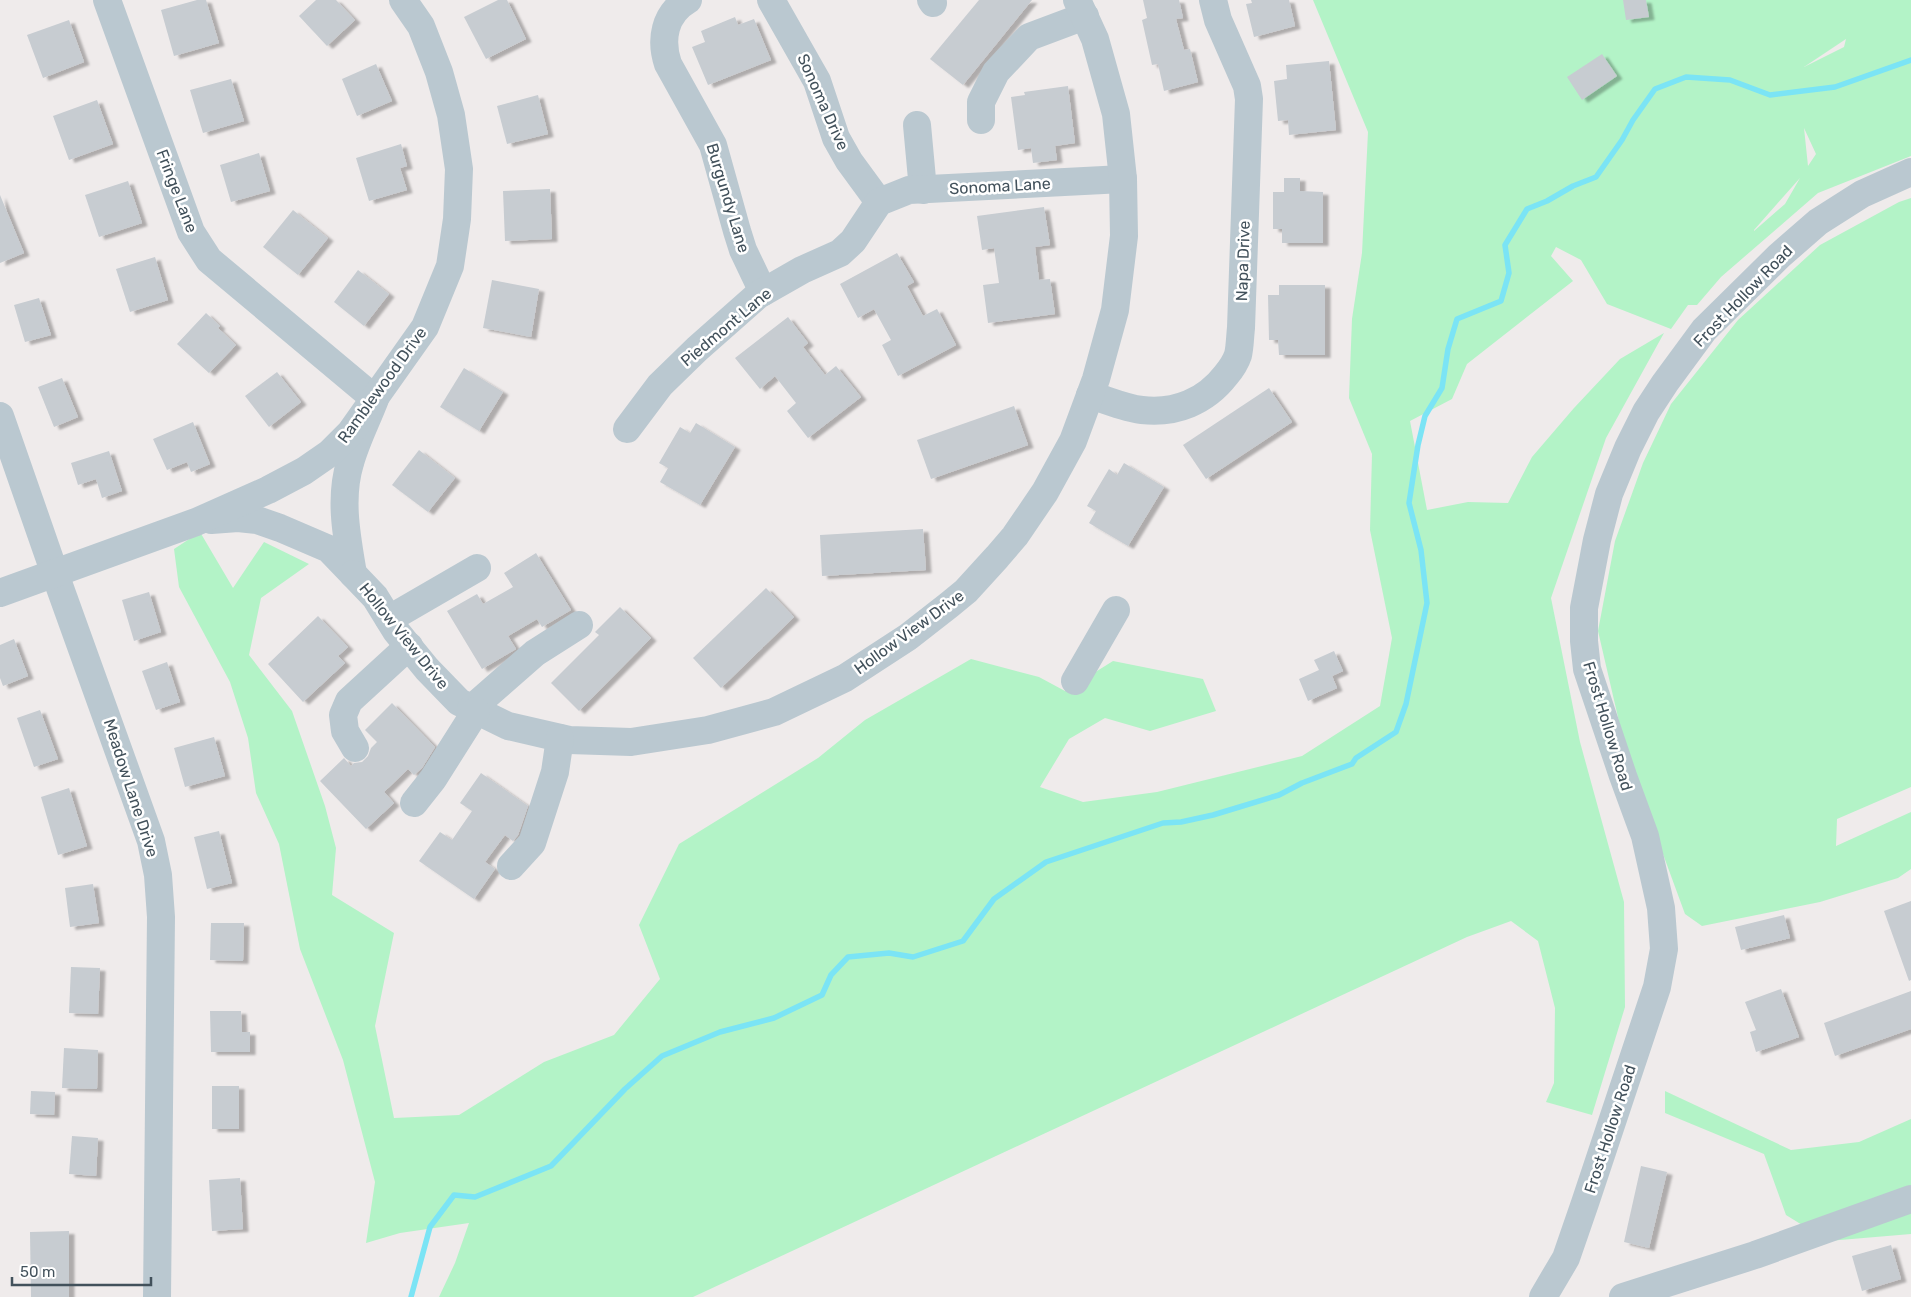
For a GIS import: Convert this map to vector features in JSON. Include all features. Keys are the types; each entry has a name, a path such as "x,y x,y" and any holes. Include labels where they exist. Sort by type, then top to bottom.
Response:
{"street":[{"name":"Fringe Lane","path":"107,0 191,232 209,260 375,399"},
{"name":"Ramblewood Drive","path":"0,593 196,522 268,490 304,471 330,453 350,433 425,327 450,266 457,219 459,169 451,115 439,72 421,26 403,0"},
{"name":"Burgundy Lane","path":"688,0 673,12 667,23 664,37 665,54 668,64 714,145 743,250 763,292"},
{"name":"Sonoma Drive","path":"770,0 817,81 836,138 849,161 879,202"},
{"name":"Napa Drive","path":"1090,396 1142,410 1162,410 1189,405 1216,388 1230,370 1238,355 1241,328 1249,99 1247,86 1218,20 1213,0"},
{"name":"Hollow View Drive","path":"196,522 238,518 265,523 329,549 375,597 389,619 427,669 458,702 508,726 560,738 631,742 708,730 774,712 845,678 908,637 966,592 997,557 1015,536 1045,492 1073,441 1090,396 1115,310 1124,236 1123,179 1116,114 1095,39 1081,8"},
{"path":"981,120 981,102 996,72 1029,37 1081,8"},
{"path":"917,125 924,190"},
{"name":"Frost Hollow Road","path":"1543,1297 1566,1258 1657,987 1664,949 1661,908 1645,836 1587,669 1584,641 1584,608 1597,540 1609,494 1628,448 1646,412 1704,330 1779,256 1818,222 1862,194 1911,172"},
{"name":"Sonoma Lane","path":"879,202 909,190 1123,179"},
{"name":"Piedmont Lane","path":"627,428 660,385 763,292 802,270 840,253 853,241 879,202"},
{"name":"Hollow View Drive","path":"353,574 344,517 346,485 349,464 375,399"},
{"name":"Meadow Lane Drive","path":"0,416 55,574 126,766 151,841 158,874 161,917 157,1297"},
{"path":"389,619 478,568"},
{"path":"1075,681 1116,610"},
{"path":"414,803 433,779 473,710 535,653 579,624"},
{"path":"355,748 345,732 343,715 349,701 409,646"},
{"path":"511,866 532,843 555,772 560,738"},
{"path":"1623,1297 1755,1255 1911,1199"}],"green space":[{"path":"1313,0 1911,0 1911,156 1818,193 1721,277 1697,305 1688,305 1671,329 1607,304 1581,260 1556,247 1551,256 1573,281 1467,364 1452,399 1410,421 1427,510 1468,502 1508,503 1532,457 1574,408 1620,359 1664,333 1606,438 1551,598 1580,742 1624,902 1625,1007 1592,1115 1546,1102 1554,1083 1555,1008 1538,941 1511,921 1467,937 693,1297 439,1297 455,1263 469,1223 400,1233 366,1243 375,1182 343,1060 300,949 279,844 256,793 248,738 230,682 179,587 174,549 200,532 233,588 264,542 309,564 261,598 249,655 292,711 325,806 336,848 332,895 394,933 375,1026 394,1118 459,1115 544,1062 614,1035 660,979 639,925 679,844 818,758 865,720 971,659 1039,677 1065,691 1113,661 1203,679 1216,711 1150,731 1105,718 1069,739 1040,787 1083,802 1157,792 1302,756 1380,706 1392,638 1370,530 1372,454 1349,398 1352,319 1362,253 1368,132","holes":["1846,39 1844,47 1804,67","1804,128 1816,154 1808,166","1800,178 1785,204 1754,230"]},
{"path":"1911,198 1911,787 1837,819 1836,846 1911,812 1911,869 1898,878 1820,902 1702,926 1685,914 1627,756 1598,631 1615,541 1643,463 1671,404 1738,320 1820,245 1899,202"},
{"path":"1665,1091 1791,1150 1859,1142 1911,1119 1911,1234 1828,1241 1786,1215 1764,1154 1665,1113"}],"building":[{"path":"197,0 206,0 219,43 174,56 161,10"},
{"path":"316,0 336,0 355,20 327,46 299,16"},
{"path":"498,0 507,0 526,39 486,59 464,17"},
{"path":"979,0 1032,0 963,85 930,59"},
{"path":"1143,0 1179,0 1183,18 1176,19 1184,50 1190,49 1198,82 1164,91 1158,64 1152,65 1142,20 1147,18"},
{"path":"1251,0 1289,0 1295,26 1254,37 1246,4 1252,3"},
{"path":"1623,0 1646,0 1649,17 1626,20"},
{"path":"735,17 738,25 754,19 771,60 708,85 692,47 705,42 701,31"},
{"path":"69,20 84,62 43,78 27,35"},
{"path":"1602,54 1617,76 1582,100 1567,77"},
{"path":"1329,61 1336,130 1289,135 1288,120 1278,121 1274,81 1287,79 1286,65"},
{"path":"376,64 392,101 357,116 342,79"},
{"path":"231,79 244,121 203,133 190,90"},
{"path":"1068,86 1075,143 1055,146 1057,160 1033,163 1031,148 1018,150 1011,97 1025,95 1024,92"},
{"path":"538,95 548,134 507,144 497,106"},
{"path":"97,100 113,144 69,160 53,116"},
{"path":"401,144 407,166 400,168 407,190 369,201 356,158"},
{"path":"259,153 270,191 231,202 220,165"},
{"path":"1284,178 1300,178 1300,191 1323,192 1323,243 1282,243 1282,229 1273,229 1273,192 1284,192"},
{"path":"128,181 142,223 99,237 85,195"},
{"path":"550,189 552,239 505,241 503,191"},
{"path":"0,195 24,253 0,263"},
{"path":"1044,207 1050,245 1035,247 1039,280 1050,279 1055,314 988,323 983,285 999,283 994,248 982,250 977,216"},
{"path":"293,210 328,238 298,275 263,247"},
{"path":"897,253 914,282 907,286 923,316 937,309 956,345 898,376 882,345 891,340 874,309 858,318 840,284"},
{"path":"155,257 168,300 130,312 116,269"},
{"path":"358,270 389,294 364,326 334,302"},
{"path":"492,280 539,289 531,337 483,328"},
{"path":"1279,285 1325,285 1325,355 1279,355 1278,340 1269,340 1268,295 1279,295"},
{"path":"39,298 51,335 25,342 14,305"},
{"path":"206,313 220,326 218,328 236,345 209,373 177,344"},
{"path":"788,317 808,343 803,347 825,375 836,366 861,397 808,438 787,411 796,403 775,376 760,389 735,358"},
{"path":"464,368 503,392 479,431 440,407"},
{"path":"277,372 301,402 269,427 245,396"},
{"path":"62,378 78,417 54,427 38,387"},
{"path":"1269,388 1292,422 1206,479 1183,445"},
{"path":"1014,406 1028,445 931,479 917,440"},
{"path":"193,422 210,464 191,472 187,462 167,470 153,439"},
{"path":"696,423 735,447 700,505 660,482 668,468 659,463 680,427 690,433"},
{"path":"419,450 455,478 428,512 392,485"},
{"path":"109,451 122,491 102,498 96,479 78,485 71,463"},
{"path":"1124,463 1164,487 1128,546 1089,523 1096,511 1087,506 1109,469 1117,475"},
{"path":"923,529 926,570 822,576 820,535"},
{"path":"536,553 571,610 542,627 537,619 508,636 516,649 482,669 447,611 477,594 483,604 513,587 504,573"},
{"path":"766,588 794,617 721,688 693,658"},
{"path":"149,592 161,632 134,641 122,600"},
{"path":"620,607 651,638 579,711 551,683 599,635 595,632"},
{"path":"318,616 348,647 338,656 345,663 303,702 268,664"},
{"path":"14,639 28,676 3,686 0,678 0,645"},
{"path":"1334,651 1343,671 1332,676 1337,688 1308,701 1299,679 1319,670 1314,660"},
{"path":"167,662 180,702 156,710 142,671"},
{"path":"392,703 435,747 422,768 414,775 408,769 384,792 394,803 366,829 320,781 344,758 351,766 354,763 362,762 368,756 371,748 377,742 365,730"},
{"path":"40,710 58,759 34,767 17,718"},
{"path":"214,737 225,776 185,787 174,748"},
{"path":"481,773 528,806 518,835 513,841 505,835 485,862 495,869 474,899 419,861 440,832 452,840 472,811 460,803"},
{"path":"69,788 87,846 58,855 41,797"},
{"path":"219,831 232,883 207,889 194,837"},
{"path":"93,884 99,923 70,927 65,888"},
{"path":"1911,901 1911,980 1909,981 1884,911"},
{"path":"1784,915 1790,938 1741,950 1735,927"},
{"path":"211,923 244,923 243,961 210,960"},
{"path":"71,967 100,968 98,1014 69,1013"},
{"path":"1781,989 1799,1037 1756,1052 1750,1032 1756,1030 1745,1002"},
{"path":"1911,991 1911,1029 1835,1056 1824,1023"},
{"path":"210,1011 241,1011 242,1032 250,1032 250,1052 211,1052"},
{"path":"64,1048 98,1050 97,1089 62,1088"},
{"path":"212,1086 239,1086 239,1129 212,1129"},
{"path":"31,1091 55,1092 54,1115 30,1114"},
{"path":"72,1136 98,1138 96,1176 69,1174"},
{"path":"1641,1166 1667,1172 1649,1248 1624,1242"},
{"path":"240,1178 243,1229 212,1231 209,1180"},
{"path":"69,1231 69,1297 31,1297 30,1232"},
{"path":"1891,1245 1901,1279 1862,1291 1852,1256"}],"waterway":[{"path":"411,1297 430,1227 454,1195 475,1197 551,1166 625,1089 662,1056 720,1032 774,1018 822,995 831,975 848,957 889,953 913,957 963,941 994,899 1046,862 1163,823 1181,822 1213,815 1279,795 1302,783 1352,764 1356,758 1396,732 1406,704 1427,603 1421,550 1409,503 1418,445 1425,416 1442,388 1448,349 1457,319 1501,301 1509,273 1505,245 1527,209 1547,201 1573,186 1596,177 1655,89 1686,77 1730,80 1770,95 1835,87 1911,60"}]}
